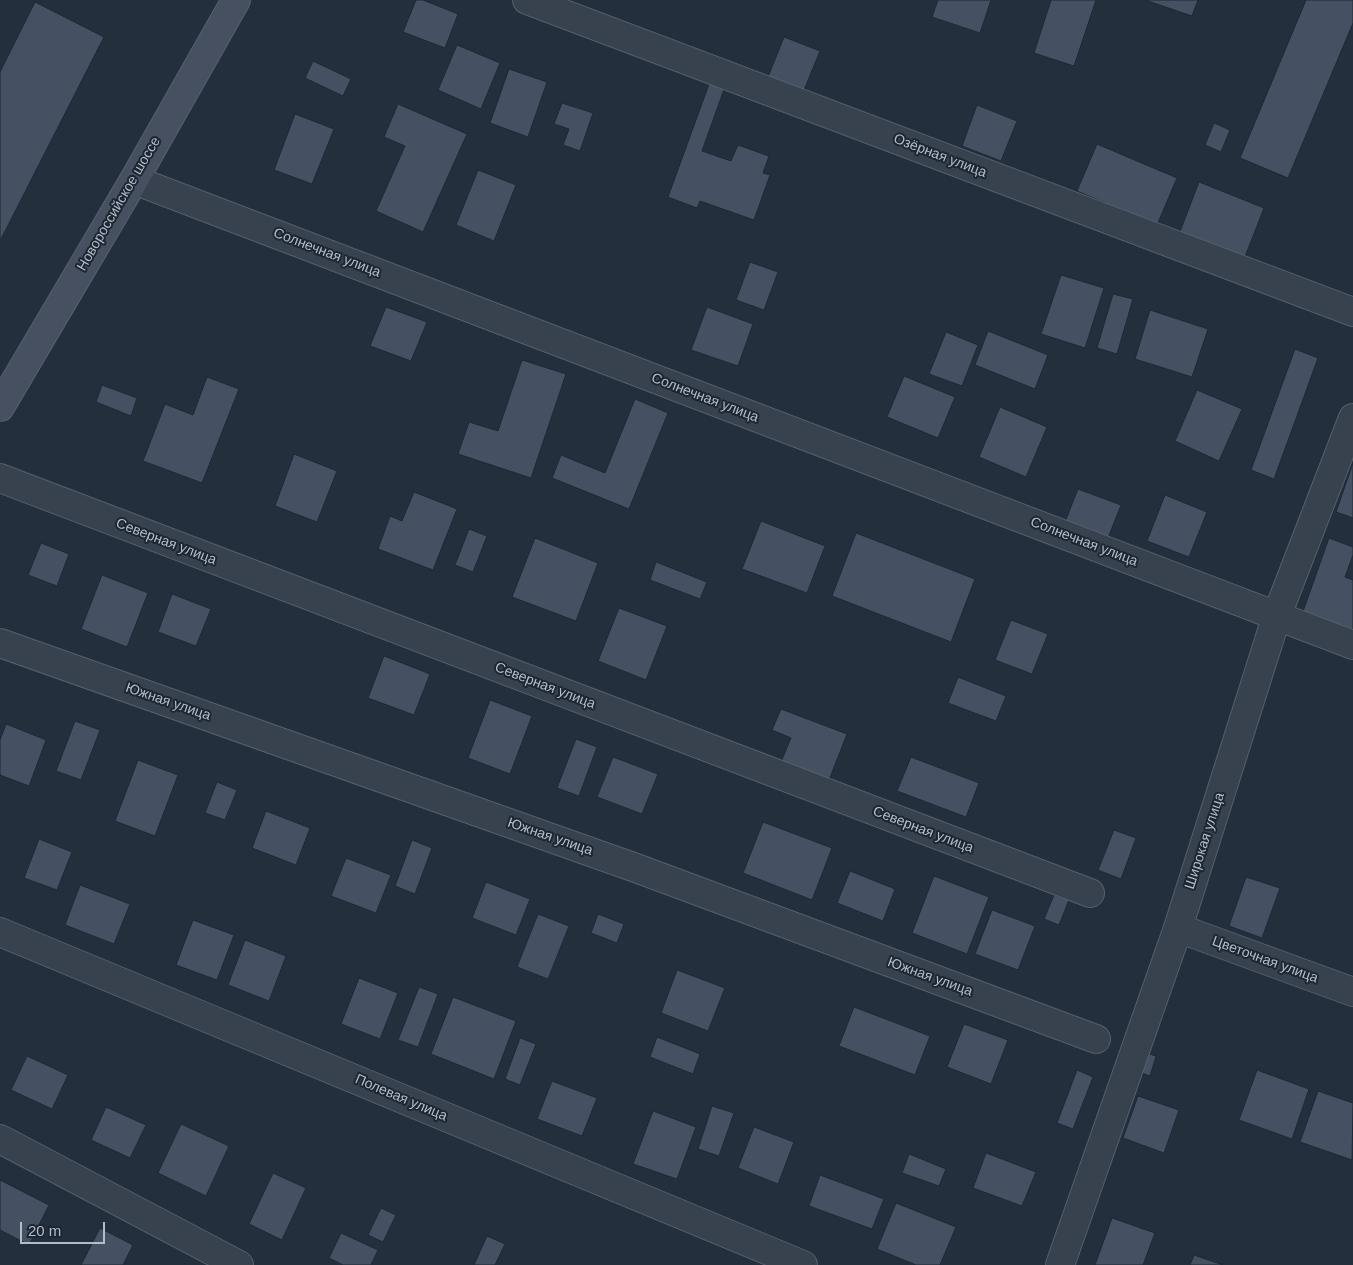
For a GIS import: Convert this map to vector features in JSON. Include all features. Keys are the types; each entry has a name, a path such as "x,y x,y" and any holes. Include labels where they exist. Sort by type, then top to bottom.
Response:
{"main road":[{"name":"Новороссийское шоссе","path":"0,407 134,180 236,0"}],"street":[{"name":"Озёрная улица","path":"528,0 1353,312"},
{"name":"Солнечная улица","path":"134,180 1353,645"},
{"name":"Широкая улица","path":"1060,1265 1178,928 1277,615 1353,418"},
{"name":"Северная улица","path":"0,478 1090,893"},
{"name":"Южная улица","path":"0,643 636,868 1096,1039"},
{"name":"Цветочная улица","path":"1178,928 1353,992"},
{"name":"Полевая улица","path":"0,932 802,1265"},
{"path":"0,1139 239,1265"}],"building":[{"path":"416,0 423,0 458,14 445,48 403,32"},
{"path":"938,0 991,0 980,33 932,17"},
{"path":"1051,0 1096,0 1074,66 1034,53"},
{"path":"1145,0 1198,0 1192,16"},
{"path":"1306,0 1353,0 1353,23 1288,178 1240,158"},
{"path":"35,2 104,37 0,241 0,72"},
{"path":"784,37 820,51 804,90 768,77"},
{"path":"457,45 500,63 481,109 438,90"},
{"path":"313,61 351,79 343,96 305,78"},
{"path":"509,69 547,82 528,137 490,123"},
{"path":"712,76 727,81 702,151 731,161 738,145 769,156 763,173 770,175 754,220 700,201 697,208 668,197"},
{"path":"562,103 593,113 580,151 563,145 569,129 554,124"},
{"path":"398,104 467,134 423,232 376,211 405,146 384,137"},
{"path":"977,105 1017,121 1001,161 962,146"},
{"path":"295,114 334,129 312,184 274,170"},
{"path":"1214,123 1230,130 1221,152 1205,145"},
{"path":"1097,144 1177,178 1157,225 1077,191"},
{"path":"478,170 516,185 494,241 456,225"},
{"path":"1199,182 1264,208 1241,267 1176,242"},
{"path":"750,262 778,272 764,310 736,300"},
{"path":"1061,275 1104,288 1085,348 1041,334"},
{"path":"1113,294 1133,299 1117,354 1097,348"},
{"path":"386,307 427,322 411,361 370,346"},
{"path":"707,307 753,324 738,366 691,350"},
{"path":"1150,310 1208,329 1192,377 1135,359"},
{"path":"988,331 1048,355 1035,389 975,365"},
{"path":"946,332 978,345 962,386 929,374"},
{"path":"1295,349 1318,358 1274,479 1251,470"},
{"path":"522,360 566,374 531,478 458,454 469,422 498,431"},
{"path":"904,376 955,397 938,438 887,417"},
{"path":"207,377 239,389 202,483 143,461 165,404 193,415"},
{"path":"102,385 137,398 131,416 96,402"},
{"path":"1197,390 1242,409 1219,461 1175,441"},
{"path":"635,399 668,413 629,509 552,478 561,455 605,473"},
{"path":"1000,407 1047,427 1026,477 979,457"},
{"path":"294,454 337,471 317,522 275,506"},
{"path":"1353,463 1353,518 1336,512"},
{"path":"1078,489 1121,505 1106,543 1063,527"},
{"path":"414,492 457,509 433,570 378,549 390,516 402,521"},
{"path":"1165,495 1207,512 1189,557 1147,541"},
{"path":"761,521 825,546 807,593 742,569"},
{"path":"469,529 487,536 473,572 455,565"},
{"path":"856,533 975,579 951,642 832,596"},
{"path":"535,538 598,563 576,621 512,597"},
{"path":"1329,538 1353,547 1353,555 1345,577 1353,580 1353,633 1300,620"},
{"path":"41,543 69,554 57,586 28,575"},
{"path":"656,562 707,582 700,599 650,580"},
{"path":"102,575 148,593 127,647 81,629"},
{"path":"172,594 211,609 196,646 158,632"},
{"path":"619,608 667,626 646,680 598,661"},
{"path":"1011,620 1048,634 1032,674 995,660"},
{"path":"384,656 430,674 414,715 368,698"},
{"path":"958,677 1006,696 996,721 948,703"},
{"path":"490,700 532,716 510,774 468,758"},
{"path":"781,709 847,734 829,780 781,762 791,738 772,730"},
{"path":"75,721 100,730 81,780 56,771"},
{"path":"6,724 46,740 29,786 0,775 0,740"},
{"path":"576,739 597,747 579,796 557,788"},
{"path":"613,757 658,774 642,814 597,797"},
{"path":"911,757 979,783 966,817 897,791"},
{"path":"138,760 178,775 155,836 115,821"},
{"path":"217,782 237,790 225,820 205,813"},
{"path":"266,811 310,828 296,865 252,848"},
{"path":"763,822 832,848 812,900 743,873"},
{"path":"1114,830 1136,838 1121,879 1098,870"},
{"path":"39,839 72,852 57,890 24,878"},
{"path":"412,840 432,848 415,894 395,886"},
{"path":"346,858 391,875 376,913 331,896"},
{"path":"850,871 895,889 883,921 837,903"},
{"path":"934,876 989,897 967,954 912,933"},
{"path":"1246,877 1280,888 1262,938 1229,926"},
{"path":"486,882 530,899 516,935 472,918"},
{"path":"80,885 130,904 114,944 65,925"},
{"path":"1054,895 1069,900 1059,925 1044,919"},
{"path":"992,910 1035,926 1018,970 975,954"},
{"path":"538,914 569,926 548,979 517,967"},
{"path":"598,914 624,924 617,943 591,933"},
{"path":"193,920 234,935 217,980 176,965"},
{"path":"245,940 286,956 269,1001 228,985"},
{"path":"677,970 725,988 708,1031 661,1013"},
{"path":"359,978 398,993 380,1039 341,1024"},
{"path":"419,987 438,994 418,1047 398,1040"},
{"path":"453,997 516,1021 494,1079 431,1054"},
{"path":"854,1007 930,1036 915,1075 839,1046"},
{"path":"964,1024 1008,1040 991,1084 947,1067"},
{"path":"657,1037 700,1054 693,1074 650,1057"},
{"path":"520,1038 536,1044 520,1085 505,1079"},
{"path":"1137,1050 1156,1056 1150,1076 1130,1069"},
{"path":"27,1056 68,1075 52,1109 11,1090"},
{"path":"1077,1070 1093,1077 1073,1129 1057,1123"},
{"path":"1257,1070 1309,1089 1292,1139 1239,1120"},
{"path":"552,1081 597,1098 582,1136 537,1119"},
{"path":"1318,1091 1353,1103 1352,1160 1300,1142"},
{"path":"1138,1096 1179,1110 1164,1153 1123,1138"},
{"path":"712,1106 734,1113 719,1156 698,1149"},
{"path":"106,1107 146,1125 130,1158 91,1140"},
{"path":"653,1111 696,1127 677,1179 633,1164"},
{"path":"181,1124 229,1146 206,1196 158,1173"},
{"path":"754,1127 794,1142 778,1184 738,1168"},
{"path":"986,1153 1036,1172 1022,1206 973,1188"},
{"path":"909,1154 946,1169 939,1186 902,1173"},
{"path":"273,1173 306,1188 282,1240 249,1224"},
{"path":"820,1175 884,1199 872,1229 809,1206"},
{"path":"0,1180 49,1205 29,1245 0,1230"},
{"path":"896,1203 956,1227 940,1265 916,1265 877,1249"},
{"path":"381,1208 396,1215 383,1242 368,1235"},
{"path":"1112,1218 1155,1233 1143,1265 1095,1265"},
{"path":"100,1228 133,1245 123,1265 81,1265"},
{"path":"341,1233 378,1250 371,1265 343,1265 329,1258"},
{"path":"487,1236 505,1244 495,1265 474,1265"},
{"path":"1194,1255 1223,1265 1190,1265"}]}
